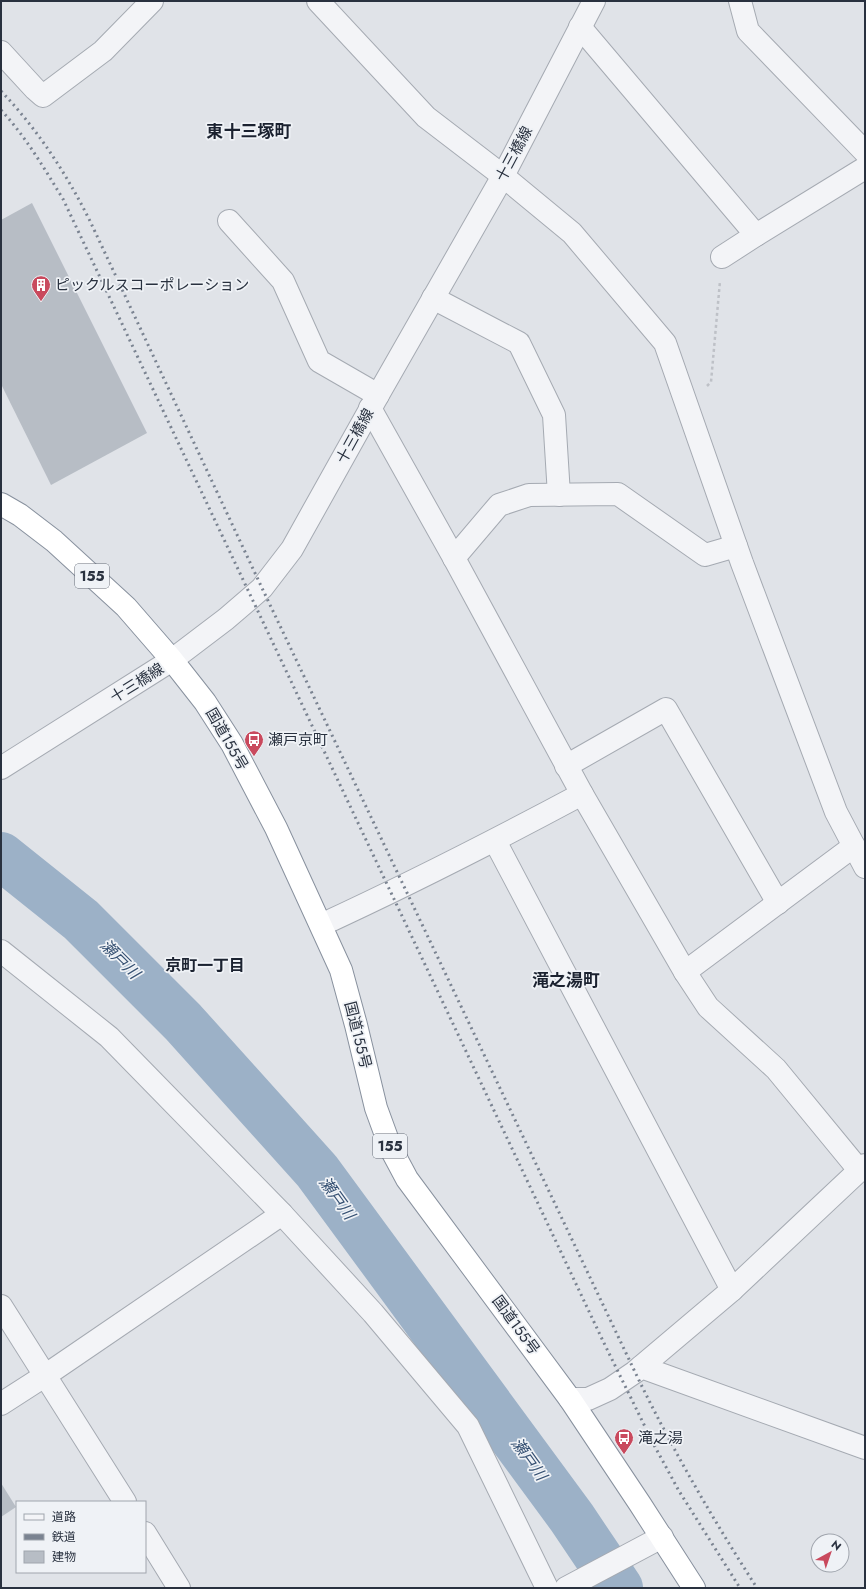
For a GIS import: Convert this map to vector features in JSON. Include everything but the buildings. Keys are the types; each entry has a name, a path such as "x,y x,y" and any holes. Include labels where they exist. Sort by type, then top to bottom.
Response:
{"highway":[{"name":"国道155号","path":"1,504 20,515 54,541 126,607 172,660 205,702 232,744 276,828 341,970 376,1108 391,1149 407,1179 570,1399 662,1537 694,1588"}],"street":[{"path":"1,52 43,96 103,51 152,1"},
{"path":"318,1 426,117 503,176 572,233 665,343 736,546 836,812 865,867"},
{"name":"十三橋線","path":"1,768 172,660 226,620 262,588 292,549 374,401 503,176 594,1"},
{"path":"740,1 748,31 865,152"},
{"path":"580,27 756,235"},
{"path":"722,257 865,168"},
{"path":"229,221 283,281 319,361 374,401 454,558 566,766 685,972 708,1007 776,1069 862,1167 732,1290 641,1367 610,1389 588,1399 570,1399"},
{"path":"433,298 519,343 554,415 558,495"},
{"path":"454,558 499,505 529,495 618,494 706,555 736,546"},
{"path":"566,766 666,709 778,903"},
{"path":"321,925 390,893 494,841 582,794"},
{"path":"494,841 732,1290"},
{"path":"685,972 854,846"},
{"path":"1,951 109,1037 282,1214 373,1313 468,1426 547,1588"},
{"path":"1,1404 282,1214"},
{"path":"1,1306 125,1501"},
{"path":"641,1367 865,1448"},
{"path":"146,1535 179,1588"},
{"path":"567,1588 662,1537"}],"path":[{"path":"687,406 711,382 722,257"}],"waterway":[{"name":"瀬戸川","path":"1,856 81,920 183,1022 317,1171 572,1518 619,1588"}],"railway":[{"path":"1,91 27,121 61,169 90,221 262,588 635,1372 663,1428 693,1482 757,1588"},
{"path":"1,110 27,142 63,199 603,1341 654,1445 679,1491 740,1588"}],"place":[{"name":"ピックルスコーポレーション","path":"41,302"},
{"name":"瀬戸京町","path":"254,757"},
{"name":"滝之湯","path":"624,1455"}],"district":[{"name":"東十三塚町","path":"249,131"},
{"name":"京町一丁目","path":"205,965"},
{"name":"滝之湯町","path":"566,980"}]}
